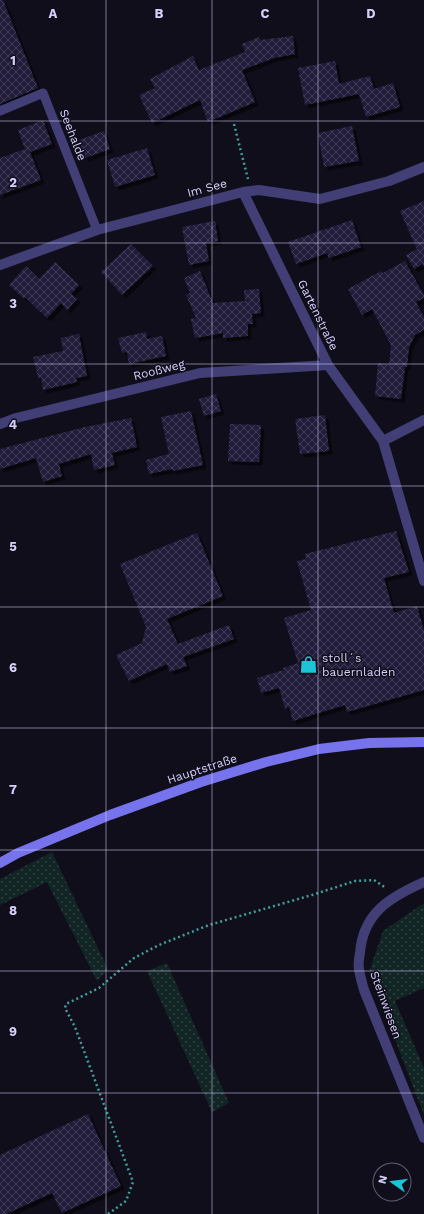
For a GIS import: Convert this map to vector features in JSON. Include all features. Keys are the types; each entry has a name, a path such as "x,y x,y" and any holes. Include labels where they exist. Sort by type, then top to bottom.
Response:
{"main road":[{"name":"Hauptstraße","path":"0,863 18,853 110,815 201,782 266,762 319,749 369,743 424,742"}],"street":[{"name":"Im See","path":"0,266 97,230 247,192 258,190 320,199 389,181 424,167"},
{"name":"Gartenstraße","path":"247,192 328,364 383,441 424,581"},
{"name":"Rooßweg","path":"0,424 16,418 200,374 328,364"},
{"path":"383,441 424,420"},
{"name":"Steinwiesen","path":"424,882 408,889 392,899 376,912 365,928 360,946 358,968 364,990 424,1138"}],"lane":[{"name":"Seehalde","path":"0,112 43,93 97,230"}],"path":[{"path":"234,124 247,192"},
{"path":"108,1214 126,1201 133,1182 75,1027 65,1008 66,1004 99,988 134,958 159,945 209,925 355,881 374,880 386,886 392,899"}],"green space":[{"path":"52,852 108,969 97,981 47,882 0,905 0,879"},
{"path":"424,903 424,988 395,1001 424,1068 424,1115 369,972 383,931"},
{"path":"167,963 229,1103 212,1112 147,971"}],"building":[{"path":"0,0 3,0 38,88 0,104"},
{"path":"293,36 295,54 274,58 242,70 255,102 208,122 200,100 152,123 139,95 155,88 150,79 193,56 199,70 245,52 242,44 259,37 260,40"},
{"path":"335,61 339,84 370,76 374,89 393,83 400,107 366,117 359,94 305,105 298,68"},
{"path":"43,120 52,144 30,152 41,180 0,195 0,158 25,149 18,130"},
{"path":"352,126 359,161 324,167 318,133"},
{"path":"104,131 110,149 85,158 79,140"},
{"path":"147,148 155,175 115,187 107,160"},
{"path":"424,201 424,267 423,264 414,269 406,255 417,249 400,211"},
{"path":"352,220 361,247 329,258 327,253 296,264 288,242"},
{"path":"215,221 218,241 206,243 209,261 189,265 182,227"},
{"path":"131,244 153,266 122,295 101,272"},
{"path":"405,261 424,295 424,298 416,302 424,317 424,330 415,335 409,347 401,399 375,396 378,363 389,365 391,345 372,309 362,315 348,289 381,271 383,273"},
{"path":"55,262 79,285 71,294 77,299 67,310 61,303 47,318 25,297 24,299 9,285 26,266 39,279"},
{"path":"200,271 213,303 245,301 244,290 259,289 261,313 252,314 253,324 248,324 248,336 223,338 223,333 195,338 191,319 196,318 186,295 190,293 184,278"},
{"path":"146,332 147,339 162,336 166,356 129,364 127,352 122,353 118,338"},
{"path":"79,334 87,376 76,378 77,382 43,390 41,377 38,378 33,357 63,351 61,338"},
{"path":"216,394 221,411 204,416 199,399"},
{"path":"191,411 203,465 149,474 146,460 169,454 161,417"},
{"path":"325,415 329,451 300,454 295,419"},
{"path":"131,418 137,447 112,453 115,465 94,470 91,454 59,464 62,476 43,482 36,458 0,469 0,449 85,427"},
{"path":"230,424 261,425 259,462 228,461"},
{"path":"396,531 409,572 384,578 394,613 417,606 424,630 424,690 347,712 345,705 293,721 289,707 285,709 279,688 261,693 257,678 284,670 283,668 298,663 284,618 311,610 297,561 306,559 305,554"},
{"path":"197,533 223,596 167,619 178,644 229,625 234,639 183,657 187,666 170,672 167,664 129,681 116,655 142,643 146,627 120,564"},
{"path":"88,1114 121,1186 62,1213 52,1193 6,1214 0,1214 0,1155"}],"place":[{"name":"stoll´s bauernladen","path":"309,665"}]}
